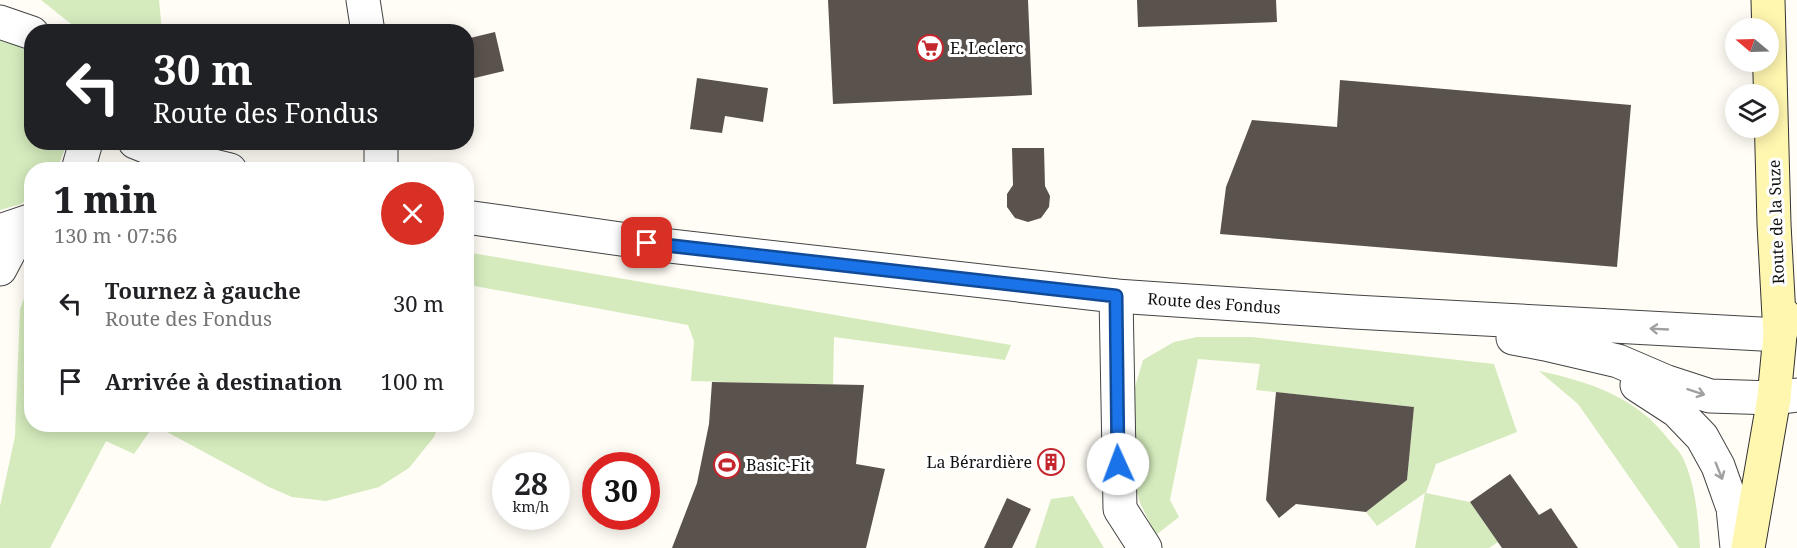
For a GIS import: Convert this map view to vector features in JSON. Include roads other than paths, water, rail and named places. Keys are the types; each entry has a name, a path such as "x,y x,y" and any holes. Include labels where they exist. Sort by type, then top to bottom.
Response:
{"main road":[{"name":"Route de la Suze","path":"1768,0 1774,224 1789,336"},
{"name":"Route de la Suze","path":"1748,548 1786,397 1789,336 1797,270"}],"street":[{"path":"363,0 367,24"},
{"path":"0,22 24,30"},
{"path":"155,150 198,162"},
{"name":"Route des Fondus","path":"474,218 670,246 1116,296 1354,312 1789,336"},
{"path":"0,231 24,224"},
{"path":"0,269 10,250 24,232"},
{"path":"1116,296 1120,509 1144,548"},
{"name":"Route des Fondus","path":"1354,312 1545,344 1584,353 1617,361 1667,382 1710,396 1786,397"},
{"name":"Route des Fondus","path":"1584,353 1677,411 1702,436 1718,466 1733,508 1737,548"}],"place":[{"name":"E. Leclerc","path":"930,48"},
{"name":"La Bérardière","path":"1051,462"},
{"name":"Basic-Fit","path":"727,465"}]}
